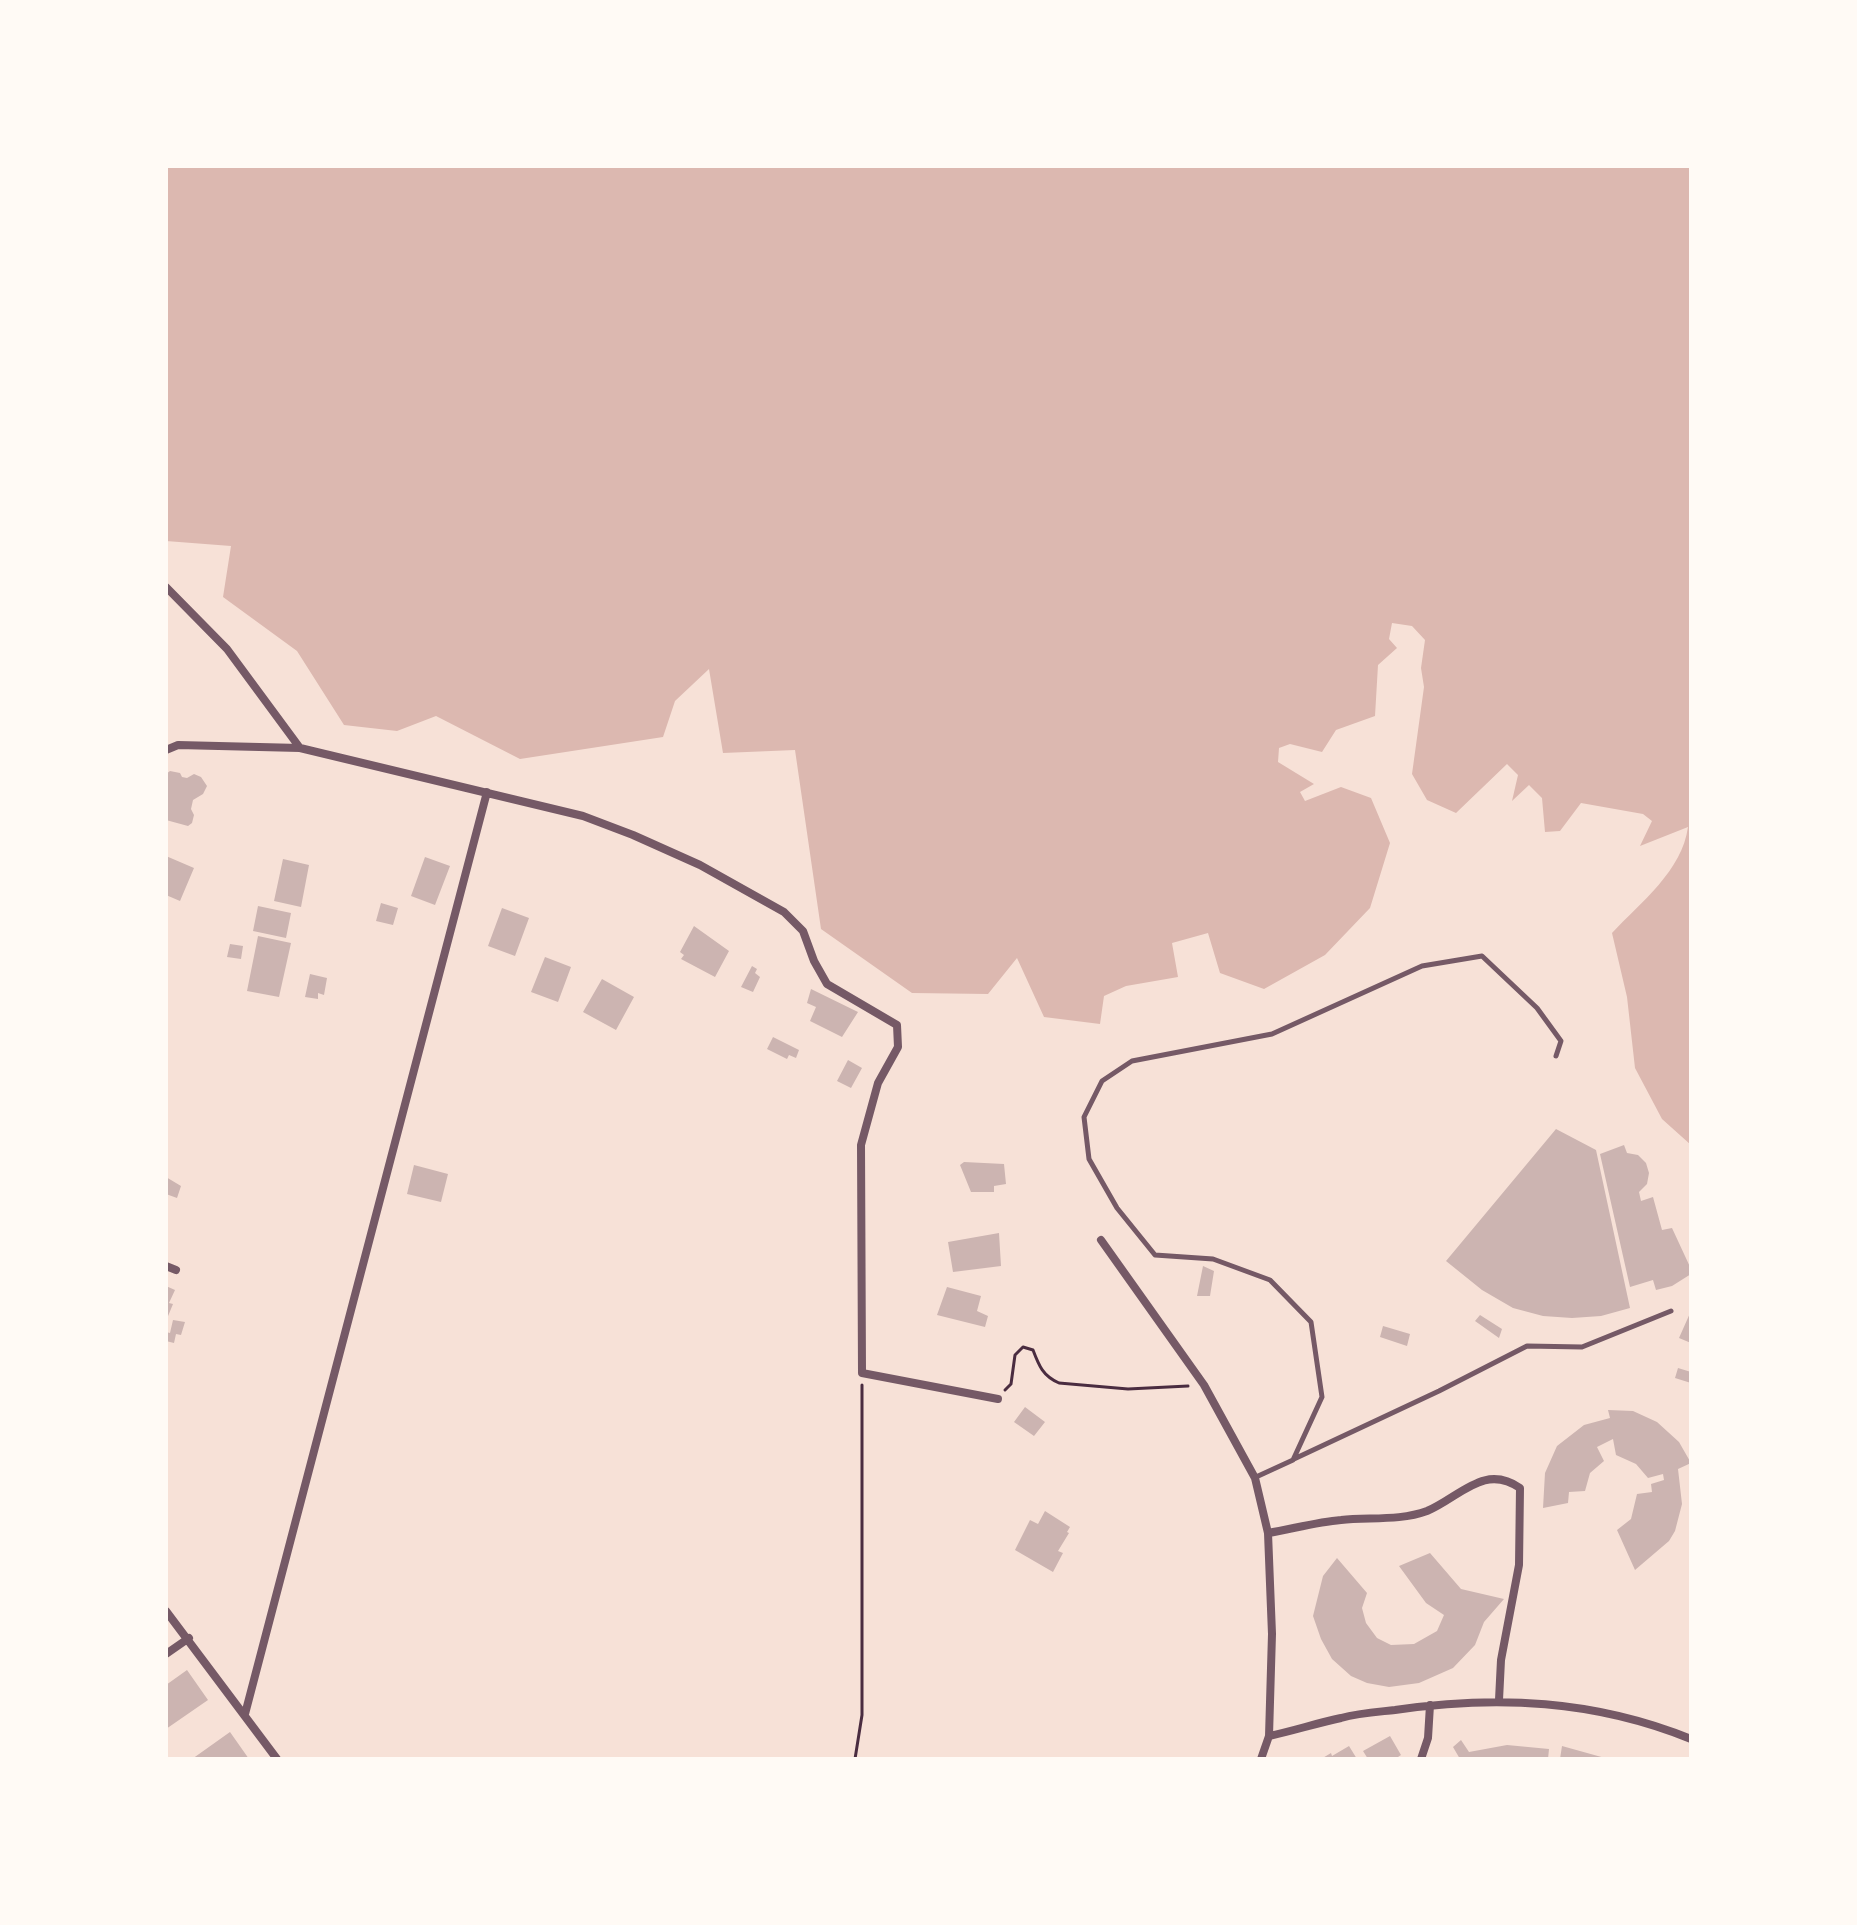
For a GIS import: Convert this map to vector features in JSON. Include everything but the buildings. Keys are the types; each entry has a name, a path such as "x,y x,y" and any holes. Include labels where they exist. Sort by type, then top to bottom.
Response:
{"street":[{"path":"166,587 227,649 300,748"},
{"path":"166,750 178,745 300,748 583,816 700,865 784,912 803,931 827,984 897,1025 898,1047 878,1083 861,1145 862,1373 998,1399"},
{"path":"245,1714 487,792"},
{"path":"1101,1240 1204,1385 1255,1478 1268,1533 1272,1634 1269,1736 1261,1759"},
{"path":"166,1266 176,1270"},
{"path":"1268,1533 1339,1520 1411,1516 1429,1510 1487,1478 1508,1479 1520,1488 1519,1565 1501,1660 1499,1700"},
{"path":"166,1611 277,1759"},
{"path":"166,1654 189,1638"},
{"path":"1269,1736 1343,1717 1430,1705 1499,1700 1590,1709 1662,1727 1691,1739"},
{"path":"1421,1759 1428,1738 1430,1705"}],"lane":[{"path":"1293,1460 1322,1397 1311,1322 1270,1280 1213,1259 1155,1255 1117,1208 1089,1159 1084,1117 1102,1081 1132,1061 1272,1034 1422,966 1482,956 1537,1008 1561,1041 1556,1056"},
{"path":"1255,1478 1527,1346 1582,1347 1671,1311"}],"path":[{"path":"998,1399 1011,1384 1015,1355 1023,1347 1033,1350 1039,1367 1059,1383 1128,1389 1204,1385"},
{"path":"855,1759 862,1715 862,1373"}],"shaded area":[{"path":"166,166 1691,166 1691,1145 1662,1119 1635,1068 1627,997 1612,933 1669,872 1678,858 1688,827 1640,846 1652,821 1643,814 1581,803 1560,831 1545,832 1542,798 1529,785 1512,801 1518,775 1507,764 1456,813 1427,800 1412,774 1424,687 1421,668 1425,640 1412,626 1392,623 1389,639 1397,648 1378,665 1375,716 1336,730 1322,752 1290,744 1279,748 1278,762 1314,784 1300,792 1305,801 1341,787 1371,798 1390,843 1370,908 1325,955 1264,989 1220,973 1208,933 1172,943 1178,977 1126,986 1104,996 1100,1024 1044,1017 1017,958 988,994 912,993 821,929 795,750 723,753 709,669 675,701 663,737 520,759 436,716 397,731 344,725 297,651 223,597 231,546 166,541"}]}
